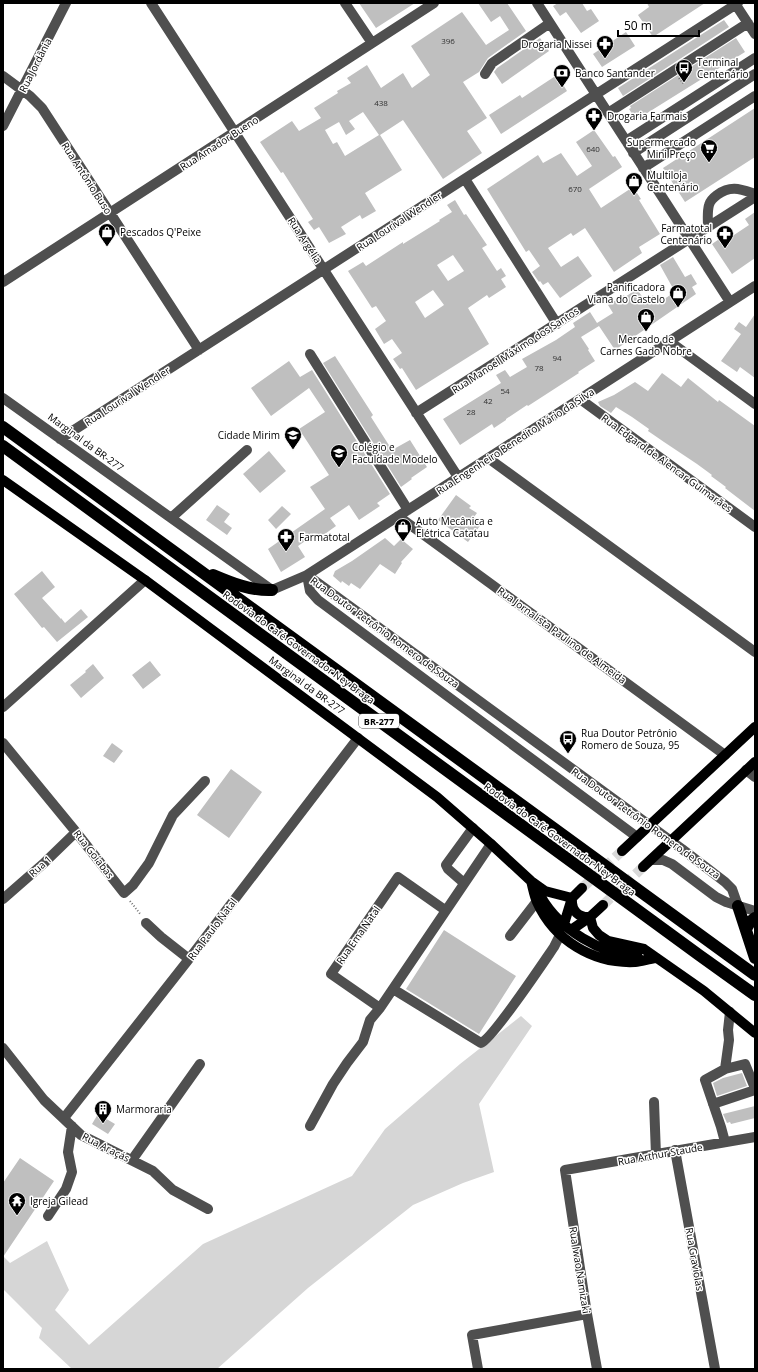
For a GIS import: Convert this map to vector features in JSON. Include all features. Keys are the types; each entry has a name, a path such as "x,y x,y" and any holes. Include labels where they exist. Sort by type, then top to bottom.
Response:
{"highway":[{"name":"Rodovia do Café Governador Ney Braga","path":"3,427 755,975"},
{"name":"Rodovia do Café Governador Ney Braga","path":"3,446 755,995"},
{"path":"194,566 248,588 260,591 272,590"},
{"path":"738,906 755,958"},
{"path":"746,929 750,922 755,918"}],"main road":[{"name":"Marginal da BR-277","path":"3,480 145,580 358,738 437,798 473,828 531,881"},
{"path":"622,851 755,727"},
{"path":"745,736 755,732"},
{"path":"643,867 755,762"},
{"path":"531,881 537,901 547,919 560,935 576,948 595,956 615,961 636,962 656,958"},
{"name":"BR-277","path":"531,881 545,891 572,898"},
{"name":"BR-277","path":"531,881 543,901 567,927 595,945 615,952 656,958"},
{"path":"567,927 572,898 582,888"},
{"path":"572,898 574,912 583,917 590,917"},
{"path":"567,927 590,917 604,904"},
{"path":"590,917 593,928 599,935 608,941 644,950 704,991 755,1033"}],"street":[{"name":"Rua Jordânia","path":"3,126 66,3"},
{"name":"Rua Argélia","path":"151,3 458,477"},
{"path":"345,3 372,43"},
{"name":"Rua Amador Bueno","path":"3,282 434,3"},
{"path":"537,3 730,302"},
{"path":"737,4 755,34"},
{"name":"Rua Lourival Wendler","path":"60,439 737,4"},
{"path":"485,74 492,63 550,23"},
{"path":"608,113 748,23"},
{"path":"626,141 755,58"},
{"path":"633,153 755,74"},
{"name":"Rua Antônio Buso","path":"3,76 22,89 42,108 199,350"},
{"path":"643,168 755,96"},
{"path":"465,179 557,324"},
{"path":"708,227 709,204 713,198 724,190 740,189 755,196"},
{"name":"Rua Manoel Máximo dos Santos","path":"416,413 755,196"},
{"name":"Rua Engenheiro Benedito Mário da Silva","path":"272,590 307,575 755,286"},
{"path":"669,341 755,404"},
{"path":"310,354 408,510"},
{"name":"Marginal da BR-277","path":"3,398 272,590"},
{"name":"Rua Edgard de Alencar Guimarães","path":"580,399 755,527"},
{"path":"171,518 247,450"},
{"path":"488,458 755,652"},
{"name":"Rua Jornalista Paulino de Almeida","path":"398,516 725,755"},
{"name":"Rua Doutor Petrônio Romero de Souza","path":"307,575 650,825 725,882 732,889 738,906"},
{"name":"Rua Doutor Petrônio Romero de Souza","path":"307,575 310,591 318,600 637,837"},
{"path":"3,706 145,580"},
{"name":"Rua Paulo Natal","path":"64,1118 189,959 358,738"},
{"name":"Rua Goiabas","path":"3,744 124,893"},
{"path":"746,770 755,777"},
{"path":"124,893 133,885 149,863 173,815 205,781"},
{"path":"464,883 448,869 446,865 473,828"},
{"name":"Rua 1","path":"3,898 43,864 76,832"},
{"path":"310,1126 333,1084 363,1042 370,1020 380,1008 491,844"},
{"name":"Rua Doutor Petrônio Romero de Souza","path":"651,860 663,860 672,864 716,897 755,911"},
{"name":"Rua Ema Natal","path":"380,1008 331,974 398,877 445,910"},
{"path":"510,936 537,901"},
{"path":"146,923 189,959"},
{"path":"393,989 481,1043 485,1041 500,1022 554,947 560,935"},
{"path":"725,1070 730,1040 728,1030 730,1012"},
{"name":"Rua Araçás","path":"3,1048 44,1100 81,1135 153,1171 173,1190 208,1209"},
{"path":"132,1160 200,1064"},
{"path":"714,1104 755,1089 745,1064 725,1070 705,1080 725,1142"},
{"path":"654,1102 656,1155"},
{"path":"48,1216 66,1189 72,1172 68,1152 72,1126"},
{"name":"Rua Arthur Staude","path":"565,1170 755,1137"},
{"name":"Rua Graviolas","path":"675,1150 715,1369"},
{"name":"Rua Iwao Namizaki","path":"565,1170 597,1369"},
{"path":"478,1369 472,1335 587,1314"}],"path":[{"path":"124,893 146,923"}],"shaded area":[{"path":"521,1016 532,1026 479,1104 494,1172 463,1183 413,1205 308,1288 217,1369 72,1369 39,1338 42,1328 3,1289 3,1256 10,1263 47,1241 69,1290 55,1310 89,1345 203,1244 352,1176 385,1129 460,1064"}],"building":[{"path":"359,3 415,3 376,28"},
{"path":"478,3 507,3 526,31 488,58 479,72 463,82 487,118 467,131 482,153 443,179 403,120 380,135 402,170 365,193 376,211 362,219 360,215 341,227 346,234 329,243 319,227 314,230 308,222 313,219 283,172 281,173 260,142 292,121 299,131 321,118 314,108 338,93 337,91 351,83 347,78 367,65 381,88 403,73 412,88 430,75 411,46 462,12 486,45 509,30 500,16 491,22","holes":["363,112 379,135 345,156 337,142 333,144 325,130 339,122 346,135 355,129 349,121"]},
{"path":"558,3 582,3 587,11 591,9 599,21 581,33 566,12 560,16 553,6"},
{"path":"647,3 705,3 653,37 638,15 649,7"},
{"name":"Terminal Centenário","path":"724,20 729,27 623,96 618,88"},
{"path":"626,32 635,46 602,67 593,54"},
{"path":"540,38 549,51 502,84 494,72 497,68"},
{"name":"Terminal Centenário","path":"736,38 745,52 636,120 629,109 631,108 630,106"},
{"path":"557,75 567,91 501,134 489,115 520,95 522,98"},
{"name":"Supermercado Mini Preço","path":"755,108 755,157 685,202 663,168"},
{"path":"594,130 622,167 589,189 601,208 633,187 641,199 639,200 660,234 639,247 642,253 614,272 585,228 573,236 571,233 548,248 561,267 578,256 592,276 560,298 548,282 543,285 532,272 540,266 529,250 526,252 487,189 538,155 543,163 561,153 577,176 592,166 576,142"},
{"path":"455,200 464,215 466,214 487,245 482,248 497,271 501,268 506,276 501,279 506,287 489,298 487,295 468,308 489,344 416,390 402,368 400,369 393,359 402,353 392,339 384,344 375,329 386,321 376,306 372,308 348,271 363,262 366,266 403,242 403,244 440,221 439,220 452,212 447,205","holes":["453,255 464,271 448,281 437,265","433,290 444,305 425,318 415,302"]},
{"path":"755,212 755,258 732,274 712,244 728,233 731,237 749,225 745,219"},
{"path":"673,257 685,277 691,274 697,284 692,287 696,294 615,350 599,326 581,337 595,361 494,428 492,424 460,445 443,419 501,383 496,375 505,370 510,377 527,367 522,359 556,340 575,327 573,323 590,312 597,323 613,313 608,305 624,295 625,297 637,289 645,301 653,295 658,303 675,292 660,265"},
{"path":"755,314 755,378 740,367 737,372 721,361 741,334 734,329 739,322 746,327"},
{"path":"335,356 373,415 371,417 392,450 410,440 427,467 401,487 323,363"},
{"path":"289,361 300,377 312,370 390,494 377,503 380,506 359,520 349,505 330,518 336,526 315,541 311,537 298,546 305,557 281,572 268,549 325,509 310,487 329,475 299,429 325,412 309,388 271,416 251,388"},
{"path":"662,373 681,387 688,378 718,402 719,400 755,426 755,511 725,488 726,487 711,476 712,475 648,431 649,429 632,417 616,407 611,413 600,406 598,402 614,395 635,382 648,391"},
{"path":"269,451 286,471 260,493 243,474"},
{"path":"456,495 471,506 469,508 477,513 474,517 482,523 468,542 438,520"},
{"path":"217,505 230,514 224,522 232,528 227,535 206,520"},
{"path":"282,506 291,514 276,529 268,520"},
{"path":"385,538 394,546 401,539 413,549 401,562 402,563 395,574 380,564 360,589 351,583 349,586 342,581 341,583 333,576 335,571"},
{"path":"42,571 55,587 42,598 65,623 81,609 88,617 57,642 44,627 42,628 14,594"},
{"path":"150,661 161,675 143,689 132,675"},
{"path":"93,664 104,678 81,698 70,685"},
{"path":"112,743 123,751 114,763 103,756"},
{"path":"231,769 262,792 229,838 197,815"},
{"path":"444,930 516,976 479,1034 406,989"},
{"path":"742,1073 747,1086 717,1096 713,1083 723,1078"},
{"path":"755,1106 755,1118 731,1124 730,1122 727,1123 723,1114"},
{"name":"Marmoraria","path":"98,1114 115,1124 108,1134 92,1124"},
{"name":"Igreja Gilead","path":"20,1158 54,1181 3,1257 3,1183"}],"tunnel":[{"path":"582,888 622,851"},
{"path":"603,905 643,867"}],"place":[{"name":"Drogaria Nissei","path":"605,59"},
{"name":"Terminal Centenário","path":"684,83"},
{"name":"Banco Santander","path":"562,88"},
{"name":"Drogaria Farmais","path":"594,131"},
{"name":"Supermercado Mini Preço","path":"709,163"},
{"name":"Multiloja Centenário","path":"634,196"},
{"name":"Pescados Q'Peixe","path":"107,247"},
{"name":"Farmatotal Centenário","path":"725,249"},
{"name":"Panificadora Viana do Castelo","path":"678,308"},
{"name":"Mercado de Carnes Gado Nobre","path":"646,332"},
{"name":"Cidade Mirim","path":"293,450"},
{"name":"Colégio e Faculdade Modelo","path":"339,468"},
{"name":"Auto Mecânica e Elétrica Catatau","path":"403,542"},
{"name":"Farmatotal","path":"286,552"},
{"name":"Rua Doutor Petrônio Romero de Souza, 95","path":"568,754"},
{"name":"Marmoraria","path":"103,1124"},
{"name":"Igreja Gilead","path":"17,1216"}]}
